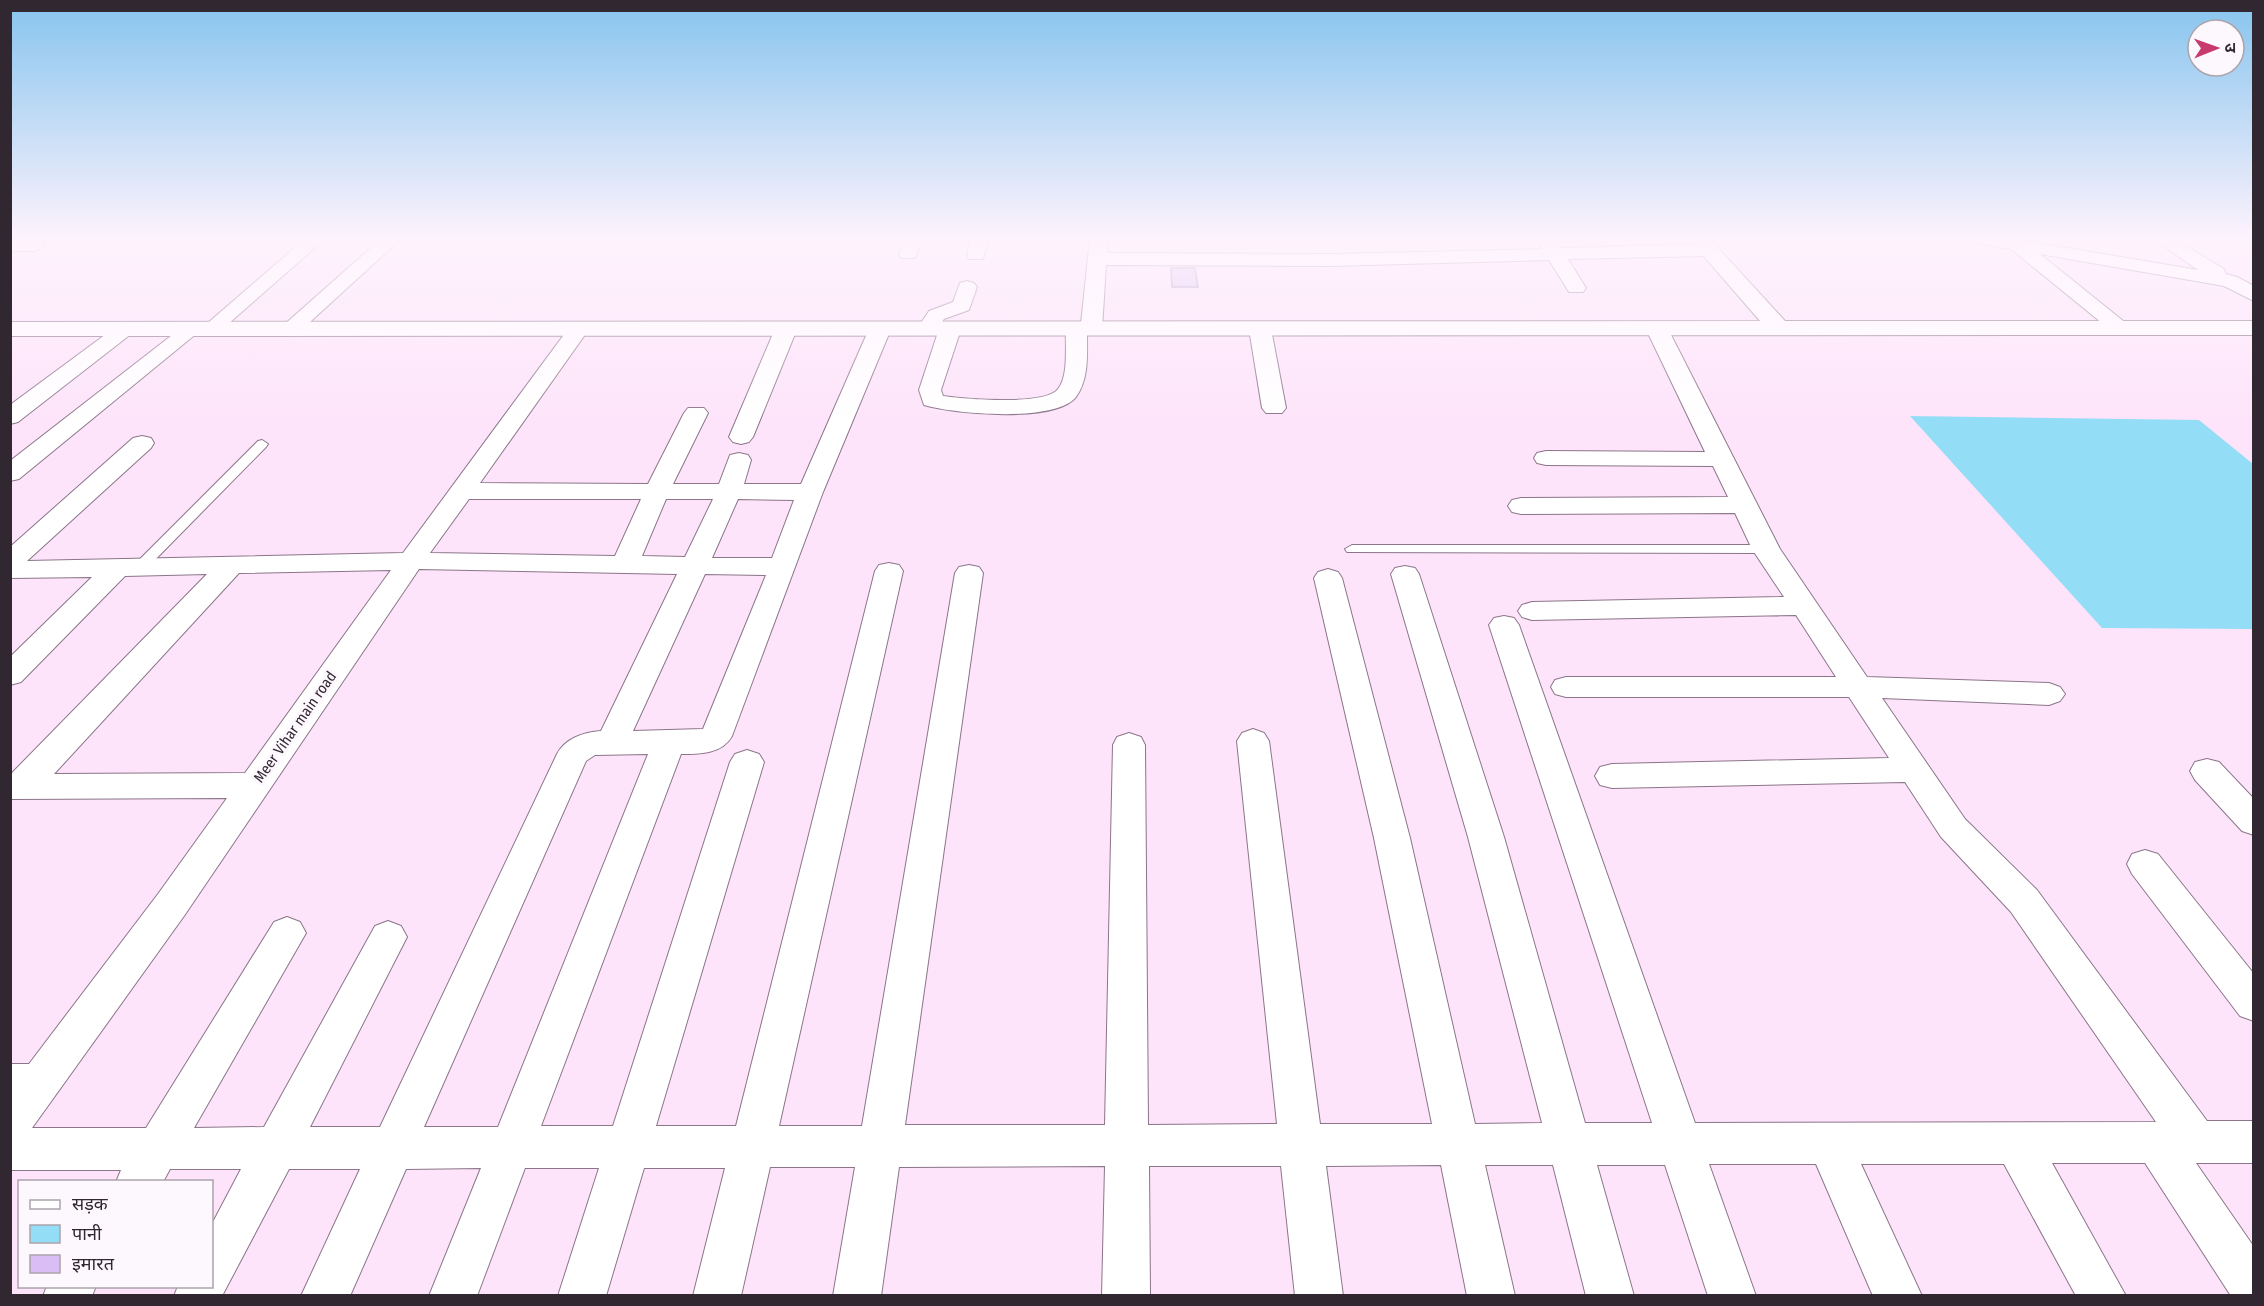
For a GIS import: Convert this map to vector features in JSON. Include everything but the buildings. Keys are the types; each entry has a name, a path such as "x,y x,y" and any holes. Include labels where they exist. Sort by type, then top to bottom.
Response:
{"main road":[{"path":"1752,299 1780,330"},
{"path":"12,330 2253,328"}],"street":[{"path":"10,474 240,299"},
{"path":"292,328 325,299"},
{"path":"964,299 962,306 936,315 939,329 930,390 932,400 938,403 970,405 1055,401 1063,397 1071,387 1090,299"},
{"path":"2084,299 2120,328"},
{"name":"Meer Vihar main road","path":"10,1123 26,1084 255,786 411,561 578,329"},
{"path":"612,742 729,492 740,448 786,329"},
{"path":"325,1296 573,754 584,746 612,742 702,742 710,741 716,736 810,492 880,329"},
{"path":"1658,329 1766,549 1953,828 2024,901 2177,1142 2253,1288"},
{"path":"10,417 124,330"},
{"path":"1260,330 1274,408"},
{"path":"625,564 657,491 696,413"},
{"path":"10,562 142,443"},
{"path":"1546,458 1722,459"},
{"path":"462,491 810,492"},
{"path":"1521,506 1745,505"},
{"path":"10,570 411,561 783,567"},
{"path":"1340,563 1392,838 1461,1145 1491,1296"},
{"path":"16,787 231,565"},
{"path":"10,675 129,567"},
{"path":"717,1296 889,571"},
{"path":"857,1296 969,573"},
{"path":"1405,574 1486,837 1610,1296"},
{"path":"1732,1296 1680,1144 1518,618 1804,606"},
{"path":"1566,687 1858,687 2049,694"},
{"path":"1253,741 1319,1296"},
{"path":"453,1296 669,743"},
{"path":"1126,1296 1129,744"},
{"path":"582,1296 747,762"},
{"path":"1612,776 1914,770"},
{"path":"2207,771 2253,822"},
{"path":"16,787 255,786"},
{"path":"2145,864 2253,1004"},
{"path":"148,1165 287,933"},
{"path":"213,1268 387,937"},
{"path":"10,1149 148,1165 276,1148 2253,1142"},
{"path":"2016,1143 2102,1296"},
{"path":"1829,1144 1898,1296"}],"lane":[{"path":"129,567 262,444"},
{"path":"1340,563 1766,549"}],"water":[{"path":"1910,416 2199,420 2253,464 2253,629 2102,628"}]}
